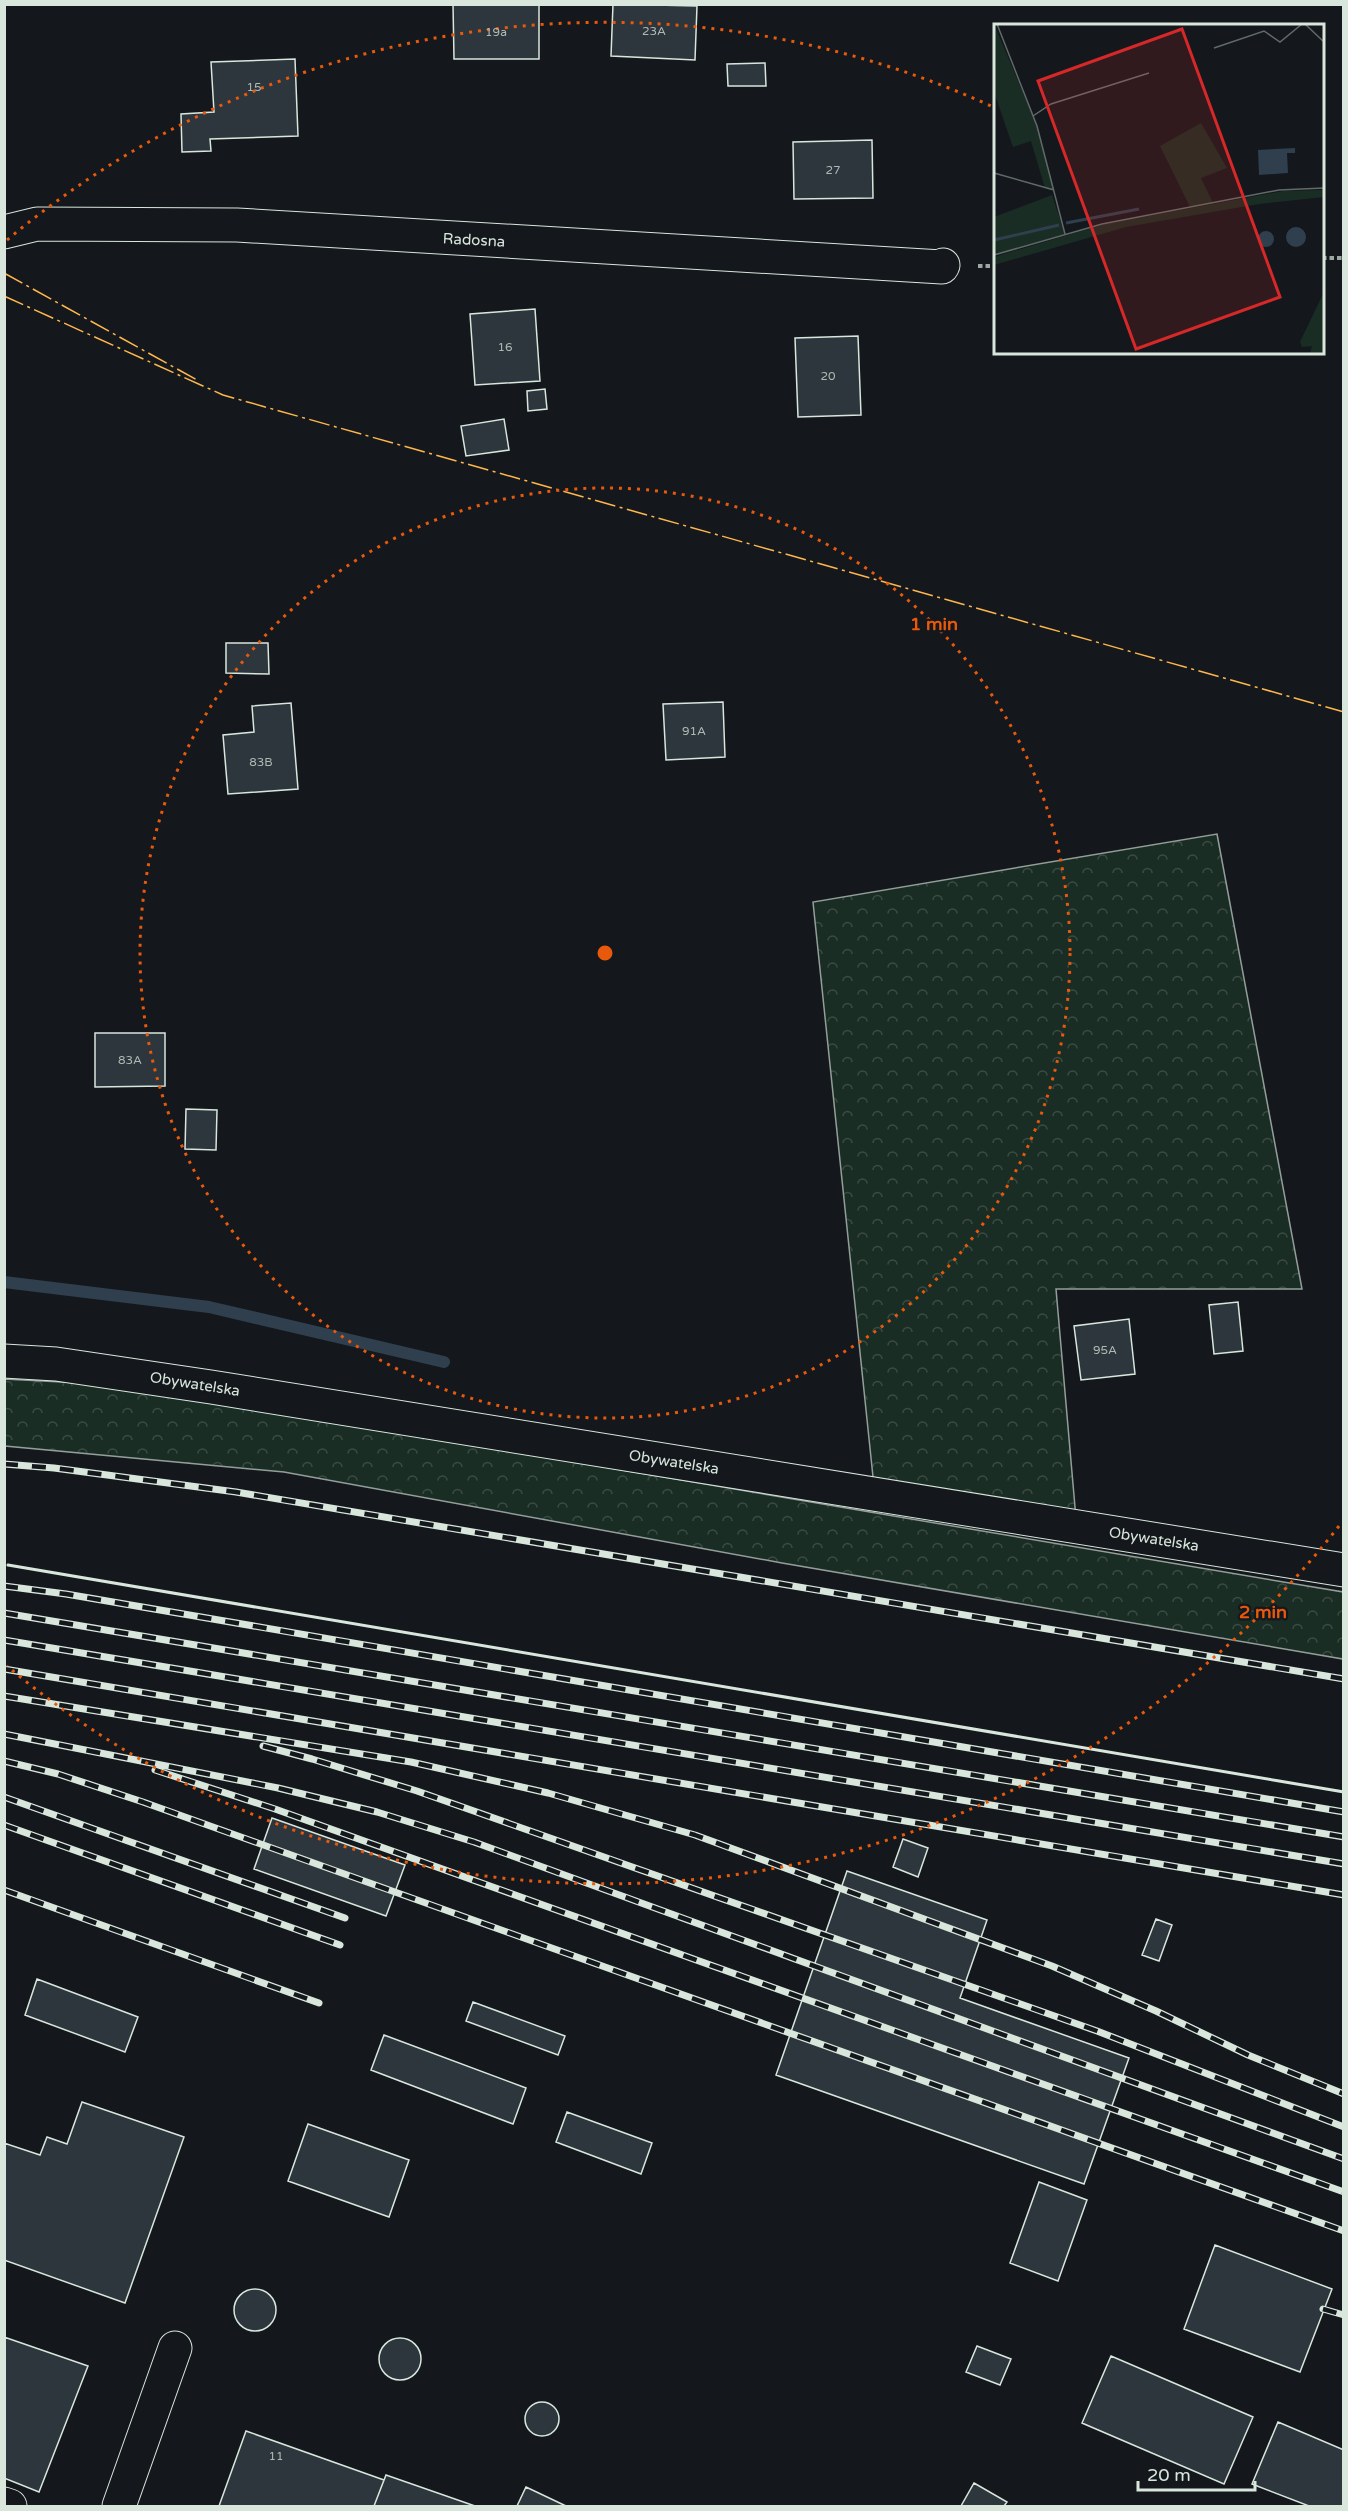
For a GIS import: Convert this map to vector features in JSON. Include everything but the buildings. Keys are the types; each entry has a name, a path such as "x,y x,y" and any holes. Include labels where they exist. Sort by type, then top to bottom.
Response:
{"street":[{"name":"Radosna","path":"4,232 37,225 237,225 943,265"},
{"name":"Obywatelska","path":"4,1361 56,1364 211,1387 1344,1570"},
{"path":"118,2506 175,2348"},
{"path":"4,2504 10,2506"}],"path":[{"path":"1324,258 1344,258"}],"green space":[{"path":"1217,834 1302,1289 1056,1289 1077,1530 875,1496 813,902"},
{"path":"4,1379 119,1385 1343,1592 1343,1659 782,1563 284,1472 5,1446"}],"waterway":[{"path":"4,1282 209,1307 444,1362"}],"railway":[{"path":"4,1464 54,1468 236,1492 1344,1679"},
{"path":"4,1586 66,1594 1344,1812"},
{"path":"4,1613 1344,1837"},
{"path":"4,1640 1344,1864"},
{"path":"4,1669 1344,1895"},
{"path":"4,1696 411,1762 548,1793 695,1835 1052,1966 1156,2011 1248,2055 1344,2094"},
{"path":"4,1734 278,1788 377,1812 474,1842 1344,2159"},
{"path":"263,1746 417,1791 1097,2031 1344,2127"},
{"path":"4,1761 58,1774 143,1802 1344,2231"},
{"path":"155,1770 275,1809 1344,2192"},
{"path":"4,1797 345,1918"},
{"path":"4,1825 340,1945"},
{"path":"4,1890 319,2003"},
{"path":"1323,2309 1344,2315"}],"wall":[{"path":"8,1565 1344,1792"}],"power":[{"path":"4,273 197,380"},
{"path":"4,296 223,395 1344,712"}]}
